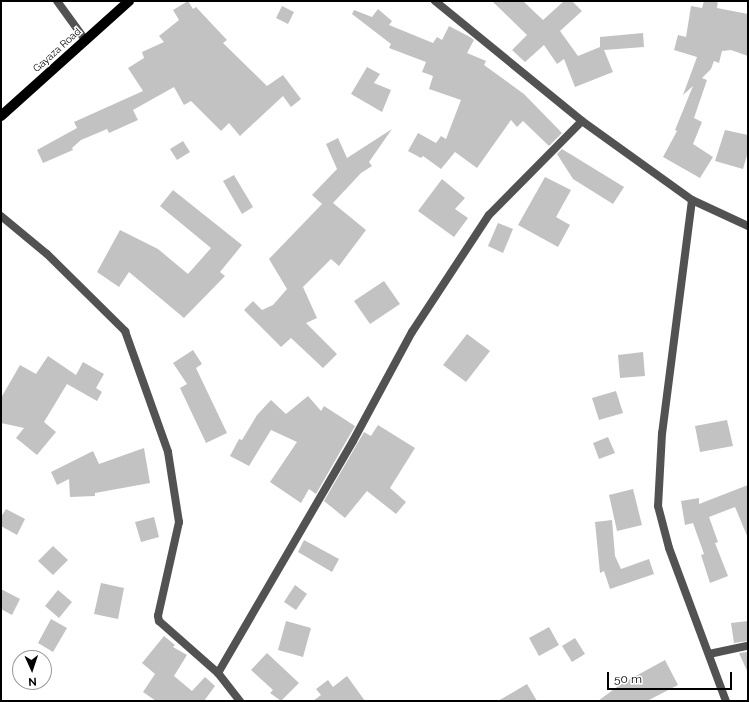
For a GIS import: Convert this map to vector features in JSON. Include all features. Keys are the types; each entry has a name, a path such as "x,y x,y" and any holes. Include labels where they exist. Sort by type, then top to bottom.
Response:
{"main road":[{"name":"Gayaza Road","path":"1,116 129,1"}],"street":[{"path":"57,1 86,41"},
{"path":"435,1 582,122 692,200 748,226"},
{"path":"218,673 349,448 412,332 498,205 582,122"},
{"path":"692,200 662,433 658,506 669,548 726,701"},
{"path":"1,216 47,254 125,331 168,452 179,522 158,616 159,621 218,673 240,701"},
{"path":"709,654 748,646"}],"building":[{"path":"188,1 193,9 196,7 227,40 223,43 267,86 283,75 301,99 291,107 283,96 240,136 229,123 221,131 191,101 184,105 174,87 133,110 138,120 109,133 107,129 81,140 72,148 73,150 43,163 37,150 77,128 74,122 143,91 128,68 144,58 142,52 164,42 159,36 179,20 173,10"},
{"path":"492,1 523,1 543,20 564,1 572,1 582,11 560,31 578,56 600,47 600,37 643,33 644,47 604,50 613,72 575,87 564,59 557,64 544,45 525,62 512,50 527,35"},
{"path":"704,1 718,1 717,8 748,14 748,56 731,50 722,51 719,63 714,61 711,69 702,78 707,80 694,118 702,122 693,144 713,157 700,178 663,157 677,131 675,130 693,86 683,95 697,57 674,50 678,35 686,37 691,6 702,8"},
{"path":"282,6 294,12 288,24 276,18"},
{"path":"378,9 392,21 389,25 433,43 437,37 442,40 449,26 470,37 474,40 467,53 486,61 484,65 524,94 562,133 549,146 523,121 517,127 511,120 477,168 455,152 441,169 423,156 421,158 408,151 418,133 436,143 441,136 446,139 461,100 429,89 433,76 422,72 426,62 389,48 391,44 352,14 354,10 372,17"},
{"path":"367,67 380,74 374,83 391,90 382,112 351,94"},
{"path":"392,129 369,162 372,166 361,173 333,203 366,230 339,266 331,259 303,287 317,318 306,323 337,354 323,368 291,338 281,347 244,310 253,301 262,310 273,305 287,289 269,259 322,204 312,195 337,169 326,144 338,138 347,158"},
{"path":"725,130 748,135 748,152 743,169 715,161"},
{"path":"183,141 190,152 177,160 170,149"},
{"path":"562,149 624,187 613,204 573,179 557,154"},
{"path":"234,175 253,207 242,214 223,181"},
{"path":"545,177 571,190 556,217 570,225 558,247 518,225"},
{"path":"442,179 465,198 455,209 468,218 454,237 418,211"},
{"path":"173,190 242,245 220,272 225,276 184,318 129,272 119,287 97,272 120,230 158,249 188,274 211,248 160,206"},
{"path":"498,223 513,229 503,253 488,246"},
{"path":"384,281 400,304 370,324 354,301"},
{"path":"467,334 490,351 466,382 443,365"},
{"path":"193,350 202,364 196,368 227,433 206,443 180,388 187,384 173,363"},
{"path":"643,352 645,376 620,378 618,355"},
{"path":"48,356 76,375 83,362 104,374 96,388 102,392 97,401 67,384 44,422 56,432 37,455 16,438 24,428 1,423 1,398 20,365 36,374"},
{"path":"616,391 623,413 599,420 592,398"},
{"path":"308,396 321,411 324,406 355,426 316,494 309,489 301,503 270,482 297,442 271,430 249,466 230,456 239,439 242,440 257,415 271,400 286,414"},
{"path":"727,420 733,446 700,452 695,426"},
{"path":"378,425 415,448 390,488 406,502 396,514 367,491 345,518 324,501 364,432 371,436"},
{"path":"608,437 615,453 599,459 593,443"},
{"path":"144,448 150,483 95,493 95,496 70,497 69,479 57,485 51,472 93,451 99,464"},
{"path":"748,485 748,538 735,507 709,517 718,542 715,543 728,576 710,583 701,555 704,554 693,523 685,525 681,501 699,498 699,504"},
{"path":"633,489 642,525 617,531 609,495"},
{"path":"6,509 25,519 17,535 1,526 1,517"},
{"path":"154,517 159,537 141,542 135,522"},
{"path":"612,520 615,556 621,569 649,559 654,574 610,589 604,571 600,573 595,522"},
{"path":"304,540 339,559 332,572 298,552"},
{"path":"53,546 68,560 53,575 38,561"},
{"path":"101,583 124,588 118,619 94,614"},
{"path":"295,585 307,594 296,610 284,602"},
{"path":"1,589 20,599 12,615 1,609"},
{"path":"58,590 72,602 59,618 45,606"},
{"path":"51,619 67,628 53,652 52,650 38,643"},
{"path":"286,621 311,628 303,657 278,650"},
{"path":"748,621 748,641 734,643 731,623"},
{"path":"549,627 559,645 539,656 529,638"},
{"path":"164,636 175,645 173,647 187,655 174,676 192,691 205,677 215,686 204,701 156,701 143,692 155,674 142,663"},
{"path":"575,638 585,654 572,662 562,646"},
{"path":"748,652 748,673 739,653"},
{"path":"267,653 299,683 281,701 270,693 273,690 251,670"},
{"path":"665,660 678,685 647,701 598,701 621,684"},
{"path":"347,676 365,701 313,701 321,695 316,689 328,680 333,687"},
{"path":"527,684 537,701 498,701"}]}
